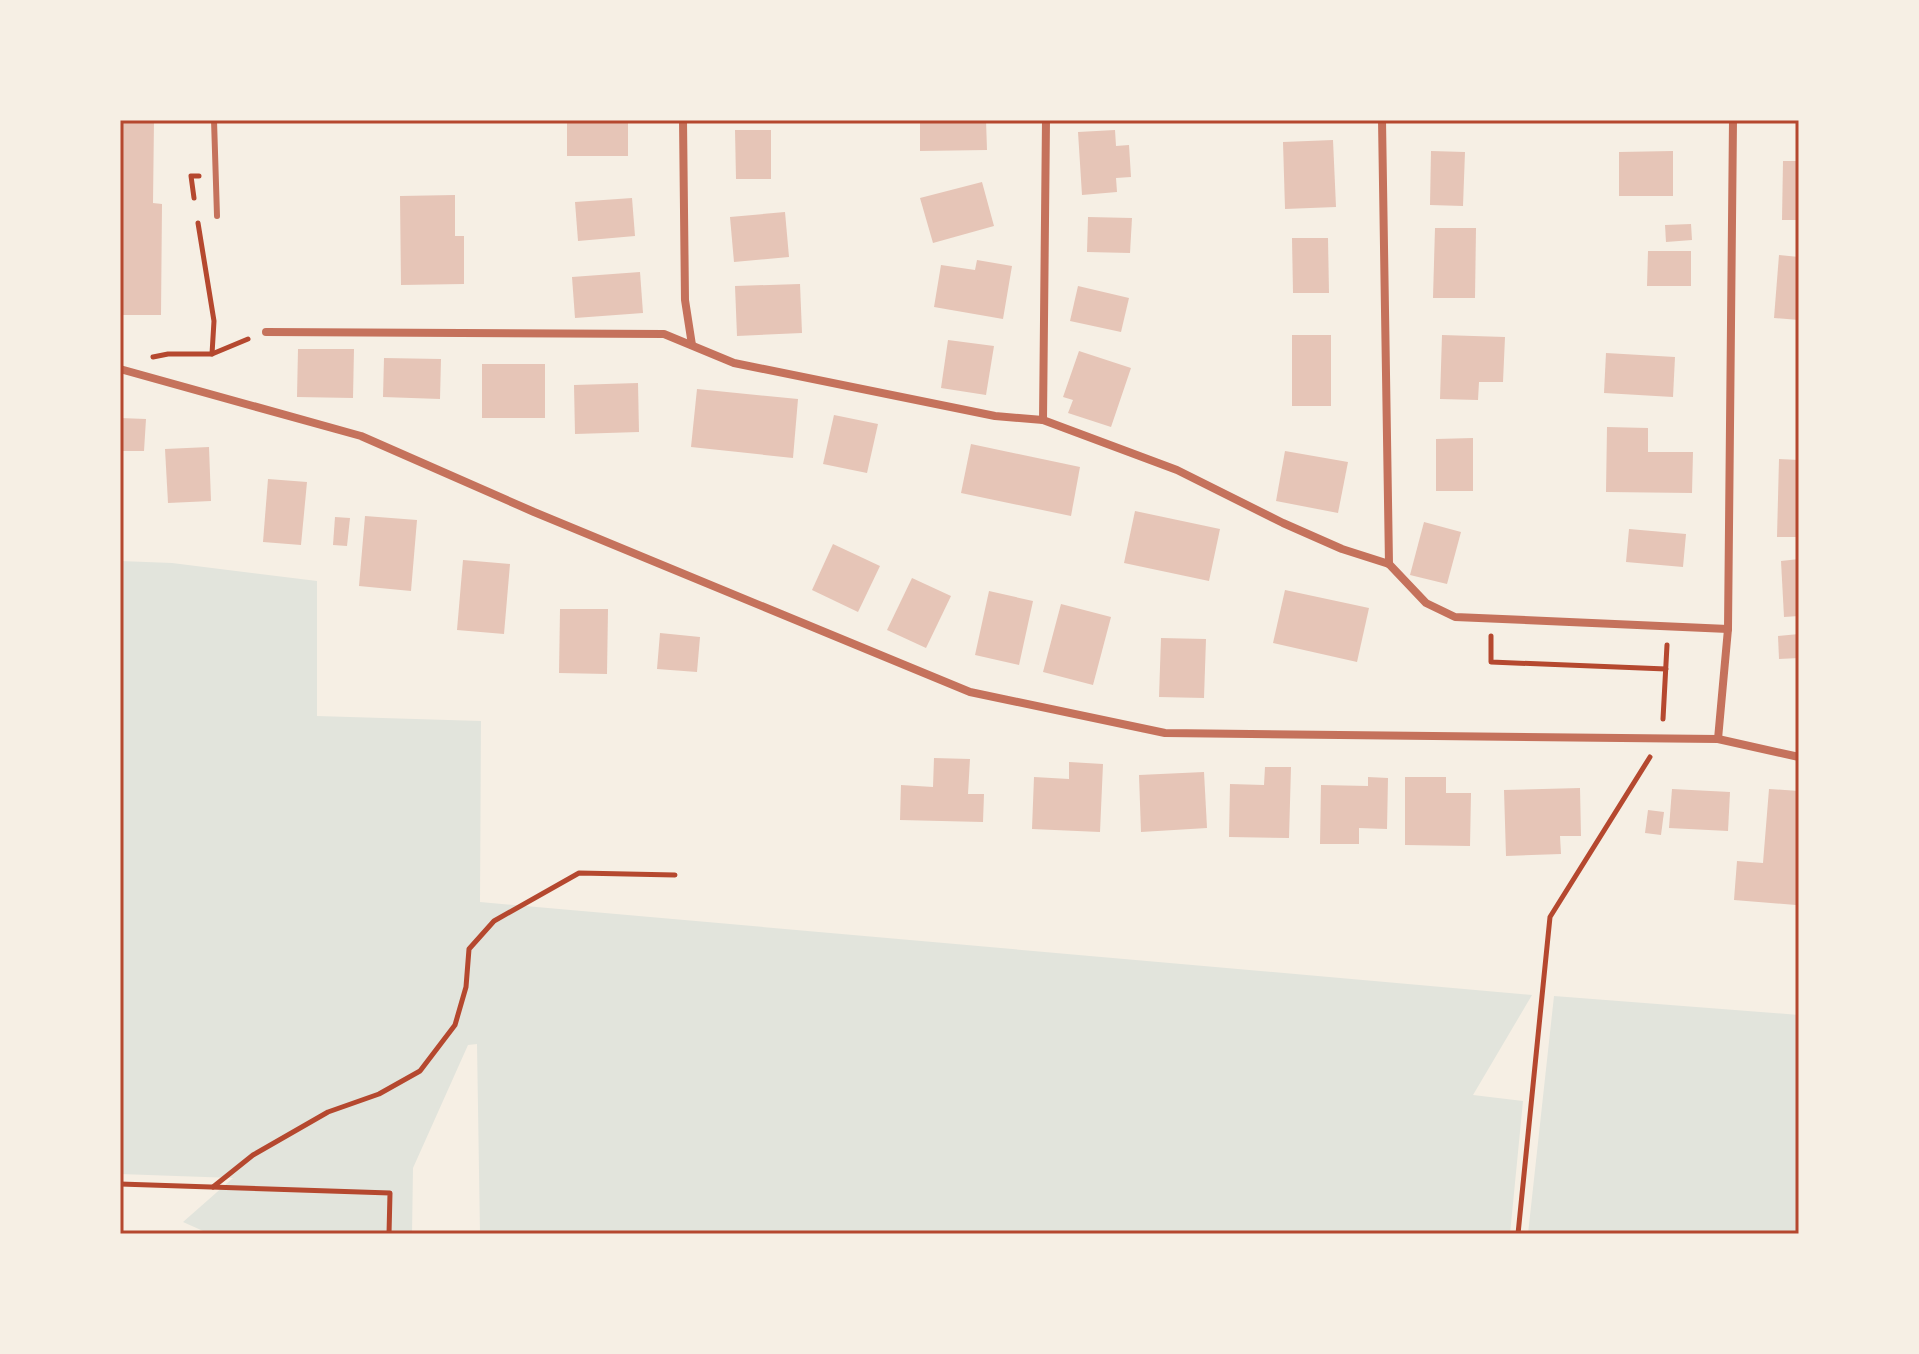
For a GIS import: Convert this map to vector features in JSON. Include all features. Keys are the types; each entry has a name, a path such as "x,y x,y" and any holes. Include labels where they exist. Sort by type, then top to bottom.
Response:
{"street":[{"path":"683,120 685,300 692,345"},
{"path":"1043,420 1046,120"},
{"path":"1382,120 1389,564"},
{"path":"1718,739 1728,629 1733,120"},
{"path":"266,332 664,334 734,363 995,416 1043,420 1177,470 1283,523 1342,549 1389,564 1426,603 1455,617 1728,629"},
{"path":"120,369 361,436 534,512 970,692 1165,733 1718,739 1799,757"}],"lane":[{"path":"214,120 217,216"}],"path":[{"path":"195,205 191,176 216,175"},
{"path":"198,220 214,321 212,354"},
{"path":"168,354 212,354 266,332"},
{"path":"1490,619 1491,662 1666,669"},
{"path":"1664,694 1668,633"},
{"path":"1518,1234 1550,917 1662,738"},
{"path":"213,1187 253,1155 328,1112 379,1094 420,1071 455,1025 466,987 469,949 494,921 579,873 675,875"},
{"path":"120,1184 390,1193 389,1234"}],"shaded area":[{"path":"120,561 172,563 317,581 317,716 481,721 480,902 1532,995 1473,1095 1523,1101 1510,1234 480,1234 477,1044 468,1045 413,1168 412,1234 210,1234 183,1222 233,1178 120,1174"},
{"path":"1554,996 1799,1015 1799,1234 1528,1234"}],"building":[{"path":"120,120 154,120 153,203 162,204 161,315 120,315"},
{"path":"567,120 628,120 628,156 567,156"},
{"path":"920,120 986,120 987,150 920,151"},
{"path":"735,130 771,130 771,179 736,179"},
{"path":"1115,130 1116,146 1129,145 1131,177 1116,178 1117,192 1082,195 1078,132"},
{"path":"1333,140 1336,207 1285,209 1283,142"},
{"path":"1431,151 1465,152 1463,206 1430,205"},
{"path":"1673,151 1673,196 1619,196 1619,152"},
{"path":"1783,161 1799,161 1799,220 1782,220"},
{"path":"982,182 994,226 933,243 920,198"},
{"path":"455,195 455,236 464,236 464,284 401,285 400,196"},
{"path":"632,198 635,236 578,241 575,202"},
{"path":"785,212 789,257 734,262 730,217"},
{"path":"1088,217 1132,218 1130,253 1087,252"},
{"path":"1691,224 1692,240 1666,242 1665,225"},
{"path":"1435,228 1476,228 1475,298 1433,298"},
{"path":"1292,238 1328,238 1329,293 1293,293"},
{"path":"1648,251 1691,251 1691,286 1647,286"},
{"path":"1779,255 1799,257 1799,320 1774,318"},
{"path":"977,260 1012,266 1003,319 934,307 941,265 975,270"},
{"path":"640,272 643,313 575,318 572,277"},
{"path":"800,284 802,333 737,336 735,286"},
{"path":"1078,286 1129,298 1121,332 1070,321"},
{"path":"1292,335 1331,335 1331,406 1292,406"},
{"path":"1442,335 1505,337 1503,382 1479,382 1478,400 1440,399"},
{"path":"948,340 994,346 986,395 941,388"},
{"path":"298,349 354,349 353,398 297,397"},
{"path":"1079,351 1131,368 1111,427 1068,413 1073,400 1063,397"},
{"path":"1606,353 1675,357 1673,397 1604,393"},
{"path":"384,358 441,359 440,399 383,397"},
{"path":"482,364 545,364 545,418 482,418"},
{"path":"638,383 639,432 575,434 574,385"},
{"path":"697,389 798,399 793,458 691,447"},
{"path":"834,415 878,424 867,473 823,464"},
{"path":"120,418 146,419 144,451 120,451"},
{"path":"1607,427 1648,428 1648,452 1693,452 1692,493 1606,492"},
{"path":"1473,438 1473,491 1436,491 1436,439"},
{"path":"971,444 1080,467 1071,516 961,493"},
{"path":"209,447 211,501 168,503 165,449"},
{"path":"1285,451 1348,462 1338,513 1276,501"},
{"path":"1779,459 1799,460 1799,537 1777,537"},
{"path":"268,479 307,482 301,545 263,542"},
{"path":"1135,511 1220,529 1209,581 1124,563"},
{"path":"365,516 417,520 411,591 359,586"},
{"path":"335,517 350,518 347,546 333,545"},
{"path":"1424,522 1461,532 1447,584 1410,575"},
{"path":"1629,529 1686,534 1683,567 1626,562"},
{"path":"833,544 880,566 858,612 812,590"},
{"path":"1799,559 1799,616 1784,617 1781,561"},
{"path":"463,560 510,564 504,634 457,630"},
{"path":"912,578 951,596 926,648 887,630"},
{"path":"1285,590 1369,608 1357,662 1273,643"},
{"path":"989,591 1033,601 1019,665 975,655"},
{"path":"1061,604 1111,617 1093,685 1043,672"},
{"path":"560,609 608,609 607,674 559,673"},
{"path":"660,633 700,637 697,672 657,669"},
{"path":"1799,634 1799,658 1779,659 1778,636"},
{"path":"1161,638 1206,639 1204,698 1159,697"},
{"path":"934,758 970,759 968,794 984,794 983,822 900,820 901,785 933,787"},
{"path":"1069,762 1103,764 1100,832 1032,829 1034,777 1069,779"},
{"path":"1265,767 1291,767 1289,838 1229,837 1230,784 1264,785"},
{"path":"1204,772 1207,828 1141,832 1139,775"},
{"path":"1368,777 1388,778 1387,829 1359,828 1359,844 1320,844 1321,785 1368,786"},
{"path":"1405,777 1446,777 1446,793 1471,793 1470,846 1405,845"},
{"path":"1580,788 1581,836 1560,836 1561,854 1506,856 1504,790"},
{"path":"1672,789 1730,792 1728,831 1669,828"},
{"path":"1769,789 1799,791 1796,905 1734,900 1737,861 1763,863"},
{"path":"1648,810 1664,812 1661,835 1645,833"}]}
